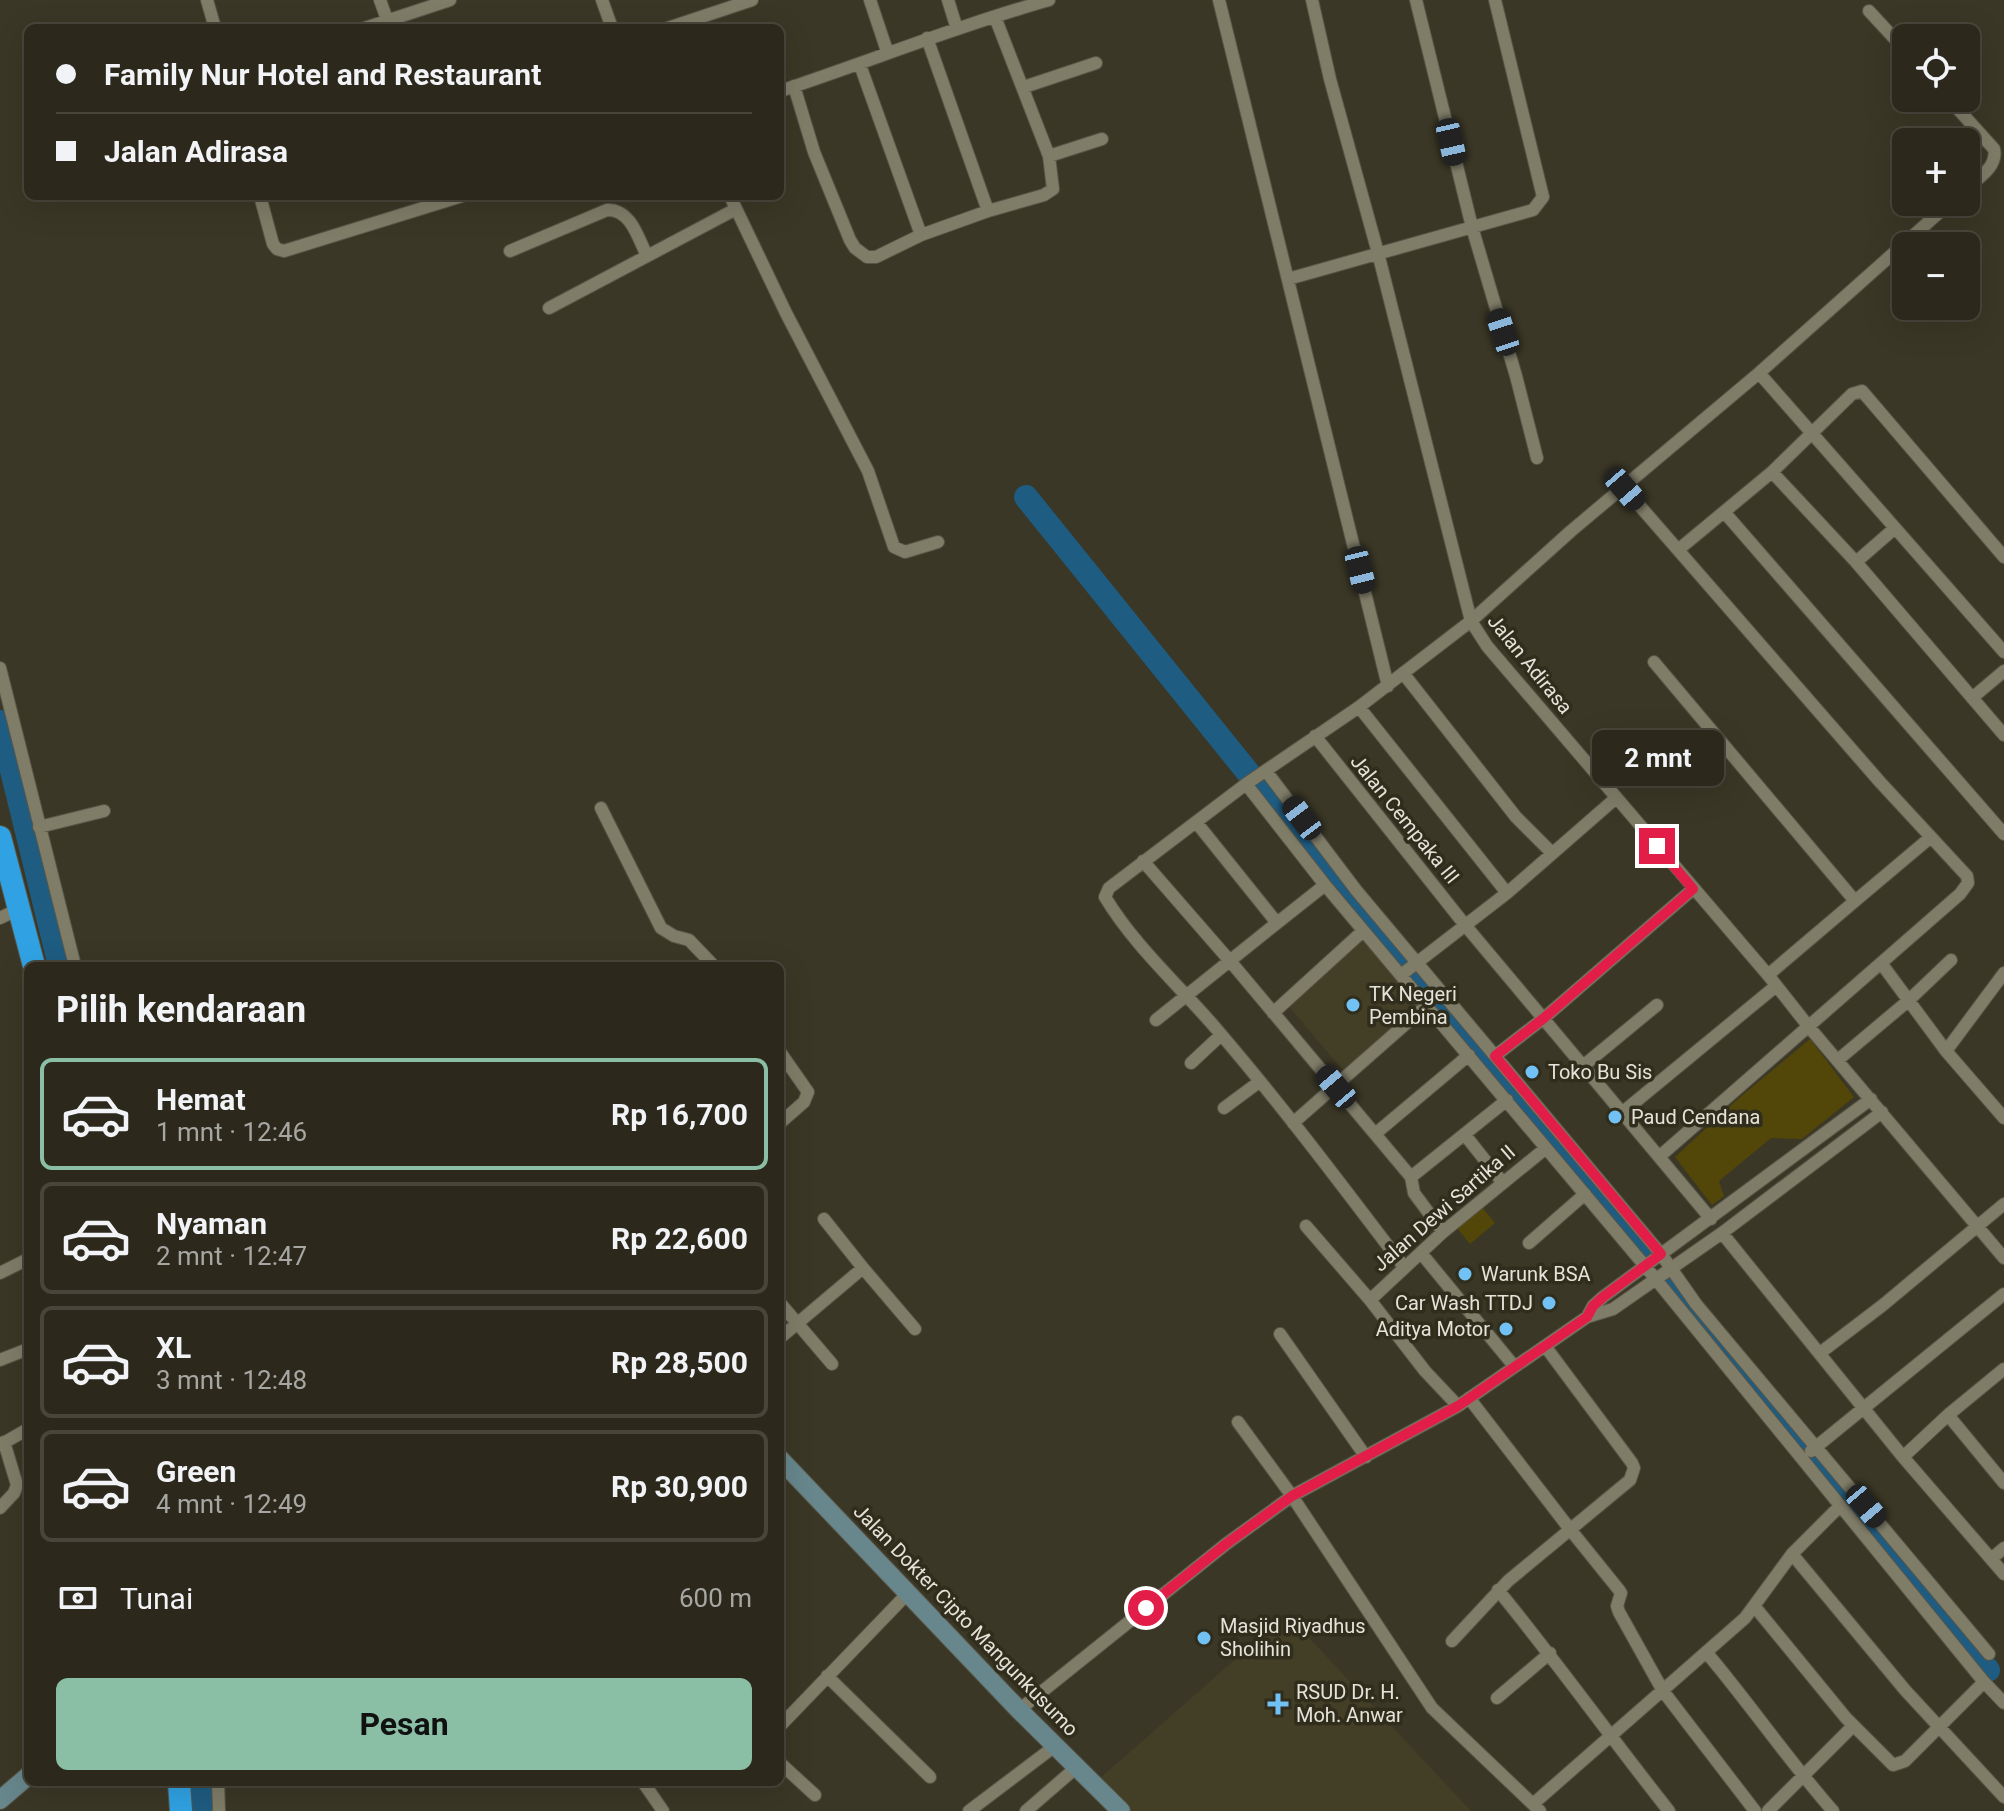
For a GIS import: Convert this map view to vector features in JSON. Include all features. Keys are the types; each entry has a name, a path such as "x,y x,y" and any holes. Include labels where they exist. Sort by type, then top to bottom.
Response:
{"highway":[{"path":"0,837 10,913 32,962"},
{"path":"179,1786 181,1811"}],"street":[{"path":"207,0 214,24"},
{"path":"380,0 389,24 450,0"},
{"path":"602,0 611,24"},
{"path":"680,24 752,0"},
{"path":"870,0 887,51"},
{"path":"948,0 957,29"},
{"path":"784,90 860,65 887,51 995,17 1022,4 1049,0"},
{"path":"1219,0 1388,686"},
{"name":"Jalan Adirasa","path":"1312,0 1471,621 1487,646 2004,1258"},
{"path":"1416,0 1472,227 1537,458"},
{"path":"1288,279 1533,210 1543,197 1495,0"},
{"path":"1869,11 1892,36"},
{"path":"794,86 814,152 855,248 867,257 876,257 921,235 1049,192 1054,183 1049,156 995,17"},
{"path":"927,38 988,211"},
{"path":"1024,87 1096,63"},
{"path":"860,65 921,235"},
{"path":"1961,112 1975,128"},
{"path":"1980,133 1996,155 1991,166 1980,176"},
{"path":"1049,156 1102,139"},
{"path":"261,200 273,244 281,251 441,200"},
{"path":"732,200 868,471 894,547 905,552 938,542"},
{"path":"510,251 615,209 626,216 647,256"},
{"path":"549,308 736,209"},
{"path":"1404,1267 1293,1123 1221,1035 1150,956 1105,897 1109,888 1249,782 1388,686 1471,621 1571,531 1625,489 1759,373 1935,216"},
{"path":"1759,373 2004,652"},
{"path":"1678,550 1772,472 1857,391 1867,394 2004,557"},
{"path":"1772,472 1856,562 2004,735"},
{"path":"1625,489 1967,876 1968,883 1960,894 1660,1156"},
{"path":"1725,513 2004,834"},
{"path":"1856,562 1895,528"},
{"path":"1654,662 1855,901"},
{"path":"0,668 74,962"},
{"path":"1972,698 2004,671"},
{"path":"1403,673 1516,817 1552,853"},
{"path":"1359,707 1507,893"},
{"name":"Jalan Cempaka III","path":"1315,736 1465,925 1711,1219"},
{"path":"1266,771 1356,890 1661,1254 1782,1408 1989,1654"},
{"path":"1249,782 1325,885 1645,1266 2004,1703"},
{"path":"1401,975 1507,893 1616,798"},
{"path":"601,808 661,928 689,940 710,962"},
{"path":"39,827 104,811"},
{"path":"1196,822 1277,923"},
{"path":"1623,1112 1772,980 1855,901 1931,837"},
{"path":"1143,861 1411,1177 1414,1193 1443,1232"},
{"path":"1156,1020 1325,885"},
{"path":"1495,1056 1544,1018 1693,889"},
{"path":"1273,1013 1363,931"},
{"path":"1839,1059 1951,960"},
{"path":"1881,963 1946,1051 2004,1118"},
{"path":"1946,1051 2004,973"},
{"path":"1583,1066 1657,1005"},
{"path":"1293,1123 1426,1006"},
{"path":"1191,1063 1221,1035"},
{"path":"1375,1134 1469,1055"},
{"path":"784,1058 808,1092 804,1102 784,1120"},
{"path":"1224,1108 1259,1082"},
{"path":"1587,1317 1593,1306 1645,1266 1871,1099"},
{"path":"1411,1177 1507,1100"},
{"path":"1019,1710 1226,1544 1292,1496 1458,1406 1587,1317 1613,1309 1722,1233 1882,1112"},
{"path":"1465,1135 1503,1183"},
{"name":"Jalan Dewi Sartika II","path":"1370,1300 1443,1232 1546,1148"},
{"path":"1529,1243 1585,1194"},
{"path":"1820,1353 2004,1204"},
{"path":"824,1219 915,1329"},
{"path":"1306,1226 1370,1300 1425,1371 1458,1406"},
{"path":"1722,1233 1903,1457 2004,1574"},
{"path":"1421,1253 1514,1366"},
{"path":"0,1273 24,1261"},
{"path":"784,1335 863,1268"},
{"path":"1803,1457 2004,1294"},
{"path":"784,1308 832,1364"},
{"path":"1280,1334 1366,1457"},
{"path":"1452,1641 1498,1590 1630,1480 1634,1468 1545,1346"},
{"path":"0,1360 24,1351"},
{"path":"1903,1457 1948,1415 2001,1377"},
{"path":"1469,1398 1619,1590 1619,1612 1663,1691 1755,1811"},
{"path":"1948,1415 2004,1483"},
{"path":"1238,1422 1292,1496 1432,1708 1537,1808 1608,1735 1663,1691 1755,1607 1792,1554 1840,1506"},
{"path":"0,1508 17,1485 2,1443 24,1431"},
{"name":"Jalan Dokter Cipto Mangunkusumo","path":"784,1463 1019,1710 1121,1811"},
{"path":"1991,1559 2004,1548"},
{"path":"1792,1554 1905,1690 2004,1797"},
{"path":"1498,1590 1550,1653 1608,1735 1669,1811"},
{"path":"784,1722 909,1592"},
{"path":"1755,1607 1853,1726 1893,1765 1905,1761 1984,1682"},
{"path":"1706,1652 1833,1811"},
{"path":"1497,1698 1550,1653"},
{"path":"827,1676 930,1777"},
{"path":"1768,1811 1853,1726"},
{"path":"969,1811 1055,1746"},
{"path":"1026,1811 1078,1766"},
{"path":"784,1767 815,1795"},
{"path":"0,1800 24,1779"},
{"path":"218,1786 219,1811"},
{"path":"646,1786 663,1811"}],"shaded area":[{"name":"TK Negeri Pembina","path":"1363,938 1418,1006 1345,1073 1287,1004"},
{"path":"1810,1039 1854,1097 1802,1139 1771,1138 1719,1181 1724,1196 1712,1205 1675,1157"},
{"path":"1481,1206 1495,1223 1470,1244 1456,1227"},
{"name":"RSUD Dr. H. Moh. Anwar","path":"1285,1622 1298,1626 1471,1811 1126,1811 1097,1781 1272,1627"}],"waterway":[{"path":"1026,497 1399,960 1649,1254"},
{"path":"0,722 59,962"},
{"path":"1668,1279 1988,1670"},
{"path":"199,1786 202,1811"}],"place":[{"name":"TK Negeri Pembina","path":"1353,1005"},
{"name":"Toko Bu Sis","path":"1532,1072"},
{"name":"Paud Cendana","path":"1615,1117"},
{"name":"Warunk BSA","path":"1465,1274"},
{"name":"Car Wash TTDJ","path":"1549,1303"},
{"name":"Aditya Motor","path":"1506,1329"},
{"name":"Masjid Riyadhus Sholihin","path":"1204,1638"},
{"name":"RSUD Dr. H. Moh. Anwar","path":"1278,1704"}],"route":[{"path":"1146,1608 1292,1496 1458,1406 1587,1317 1603,1297 1661,1254 1495,1056 1544,1018 1693,889 1657,846"}]}
